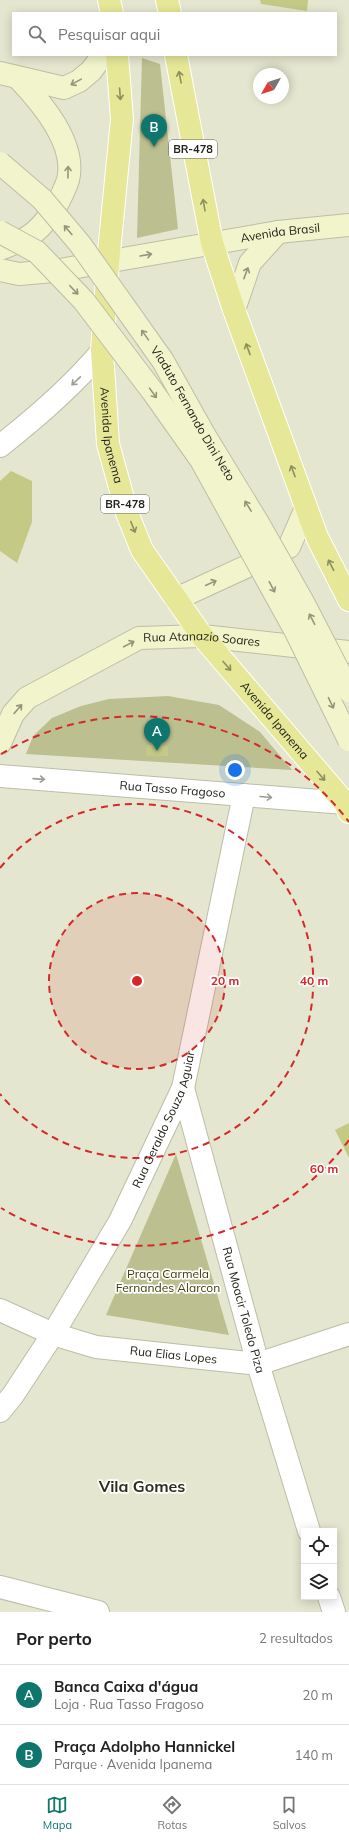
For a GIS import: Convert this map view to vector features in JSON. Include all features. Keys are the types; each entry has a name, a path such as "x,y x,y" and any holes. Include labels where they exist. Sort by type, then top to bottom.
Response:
{"main road":[{"path":"168,0 170,12"},
{"path":"9,76 64,88 80,81 91,71 102,56"},
{"name":"Avenida Ipanema","path":"117,56 122,119 108,262 102,351 108,444 127,513 142,550 202,636 347,808"},
{"name":"BR-478","path":"176,56 212,243 234,310 317,537 349,600"},
{"path":"0,249 29,237 51,215 60,200 68,179 68,158 61,135 40,101 9,76"},
{"name":"Viaduto Fernando Dini Neto","path":"0,163 42,199 80,244 163,361 205,436 266,536 304,604 349,691"},
{"name":"Avenida Brasil","path":"0,270 19,274 54,271 278,232 349,225"},
{"name":"Viaduto Fernando Dini Neto","path":"0,232 37,252 84,301 135,368 201,460 295,630 349,740"},
{"path":"234,310 245,271 250,263 278,232"},
{"path":"176,600 289,547 306,508"},
{"name":"Rua Atanazio Soares","path":"0,743 13,714 27,698 140,638 202,636 349,652"}],"street":[{"path":"0,446 49,407 81,377 102,351"},
{"name":"Rua Tasso Fragoso","path":"0,776 244,795 347,808"},
{"name":"Rua Geraldo Souza Aguiar","path":"0,1411 13,1395 53,1334 120,1221 183,1088 244,795"},
{"name":"Rua Moacir Toledo Piza","path":"183,1088 258,1364 308,1528"},
{"name":"Rua Elias Lopes","path":"0,1310 53,1334 96,1347 258,1364 349,1334"},
{"path":"0,1587 98,1612"},
{"path":"330,1600 334,1612"}],"green space":[{"path":"142,58 160,64 178,229 137,238"},
{"path":"168,696 219,705 260,732 292,770 26,754 33,736 52,718 81,706 109,699"},
{"name":"Praça Carmela Fernandes Alarcon","path":"176,1154 229,1335 106,1315"}],"building":[{"path":"260,0 308,0 307,11 261,4"},
{"path":"11,471 32,481 32,522 17,563 0,551 0,481"},
{"path":"147,745 168,746 168,756 146,756"},
{"path":"349,1123 349,1158 335,1130"}],"place":[{"name":"Praça Adolpho Hannickel","path":"154,147"},
{"name":"Banca Caixa d'água","path":"157,751"}],"district":[{"name":"Vila Gomes","path":"142,1486"}]}
